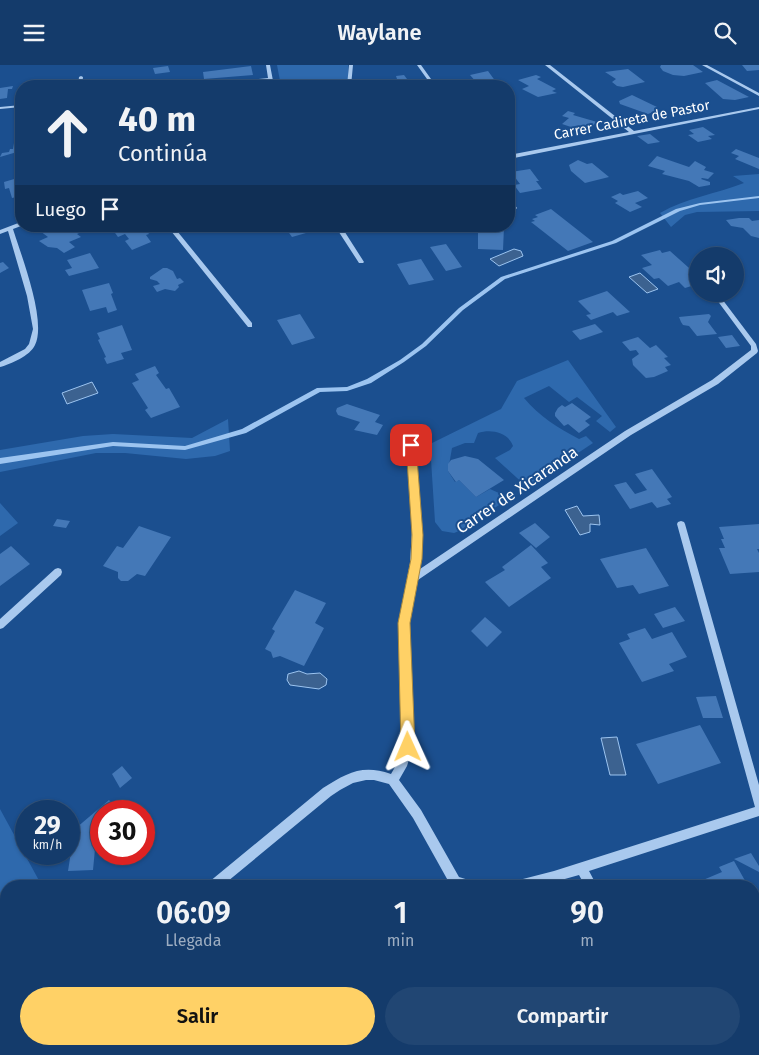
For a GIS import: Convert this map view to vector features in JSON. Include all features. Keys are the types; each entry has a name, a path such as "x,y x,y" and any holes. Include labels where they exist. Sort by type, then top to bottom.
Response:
{"street":[{"path":"260,80 269,79 268,65"},
{"path":"351,80 352,65"},
{"path":"419,65 430,80"},
{"path":"546,65 634,133"},
{"path":"704,65 759,95"},
{"path":"0,108 15,107"},
{"name":"Carrer Cadireta de Pastor","path":"515,156 759,108"},
{"path":"0,232 15,226"},
{"path":"0,365 27,351 32,345 36,329 30,296 10,228"},
{"path":"175,232 250,325"},
{"path":"342,232 361,262"},
{"name":"Carrer de Xicaranda","path":"411,580 628,433 715,382 752,354 754,346 721,302"},
{"path":"393,780 403,762 408,747 404,623 416,559 417,535 411,445"},
{"path":"681,524 759,804"},
{"path":"0,625 58,572"},
{"path":"220,880 342,782 362,773 373,773 393,780 417,814 454,880"},
{"path":"540,880 759,811"},
{"path":"581,868 588,880"}],"shaded area":[{"path":"277,65 348,65 348,80 280,80"},
{"path":"759,174 759,211 697,212 685,215 671,227 660,213 691,200 744,183 733,176"},
{"path":"514,249 521,251 523,256 499,266 490,259"},
{"path":"640,273 658,289 647,293 629,277"},
{"path":"568,360 616,427 610,432 596,421 602,416 577,397 569,402 549,386 524,398 542,416 556,426 579,439 586,436 593,443 527,487 495,458 510,450 513,446 511,441 503,435 488,431 478,433 474,443 465,443 452,448 448,471 455,482 459,480 476,497 490,489 510,498 459,531 454,533 442,531 435,522 430,444 501,409 517,381"},
{"path":"92,382 98,393 67,404 62,393"},
{"path":"228,419 230,451 215,456 186,459 125,453 96,453 0,472 0,450 83,436 113,434 192,438"},
{"path":"0,503 18,523 0,536"},
{"path":"577,506 583,516 599,515 600,525 590,524 590,532 580,535 565,510"},
{"path":"299,671 307,674 320,673 327,679 326,685 319,689 290,685 287,680 288,674"},
{"path":"617,737 626,775 610,775 601,738"},
{"path":"0,809 15,836 15,865 31,865 39,880 0,880"}],"building":[{"path":"661,65 693,65 703,72 684,76 673,75 663,71 660,67"},
{"path":"742,65 759,65 759,70 747,71"},
{"path":"168,66 170,72 155,74 153,68"},
{"path":"251,66 253,75 204,79 203,72"},
{"path":"628,69 645,82 623,87 617,86 612,82 616,79 605,72"},
{"path":"488,71 495,80 474,80 470,75"},
{"path":"404,75 408,80 388,80 397,79 396,76"},
{"path":"536,75 541,77 537,79 556,89 552,91 557,93 538,97 522,89 529,86 518,80"},
{"path":"717,80 749,97 735,100 723,99 705,83"},
{"path":"13,86 12,89 8,89 7,98 0,99 0,88"},
{"path":"632,95 657,107 654,108 658,110 648,114 620,104 619,101"},
{"path":"568,111 575,113 573,115 597,122 589,129 583,127 580,130 562,124 569,118 562,116"},
{"path":"703,127 715,135 708,136 712,139 698,142 688,135 694,134 689,130"},
{"path":"650,134 660,142 648,144 637,136"},
{"path":"14,143 15,153 0,157 2,153 13,149"},
{"path":"736,149 759,158 759,169 735,159 739,156 731,153"},
{"path":"657,156 689,167 695,161 706,167 704,170 714,173 708,179 701,179 710,182 710,185 699,187 689,181 662,174 665,171 648,166"},
{"path":"578,160 587,164 592,163 609,177 585,183 571,171 569,165"},
{"path":"530,169 539,181 536,181 542,189 520,193 515,186 520,184 515,177 515,171"},
{"path":"15,179 15,197 12,198 9,188 5,189 4,182"},
{"path":"638,191 648,198 635,203 642,207 630,212 615,203 618,201 611,197 620,193 623,195"},
{"path":"551,209 593,242 568,251 531,222 535,221 532,219 538,217 535,215"},
{"path":"749,218 752,221 759,220 759,238 751,236 743,228 731,226 726,220"},
{"path":"41,232 81,232 77,234 81,237 69,242 75,247 64,253 57,248 48,247 39,241 48,237"},
{"path":"114,232 148,232 149,234 146,235 151,242 132,250 125,241 129,239 125,234 118,237"},
{"path":"288,232 310,232 292,237"},
{"path":"478,232 504,232 503,250 478,249"},
{"path":"446,244 462,267 446,271 430,247"},
{"path":"660,250 662,253 670,251 689,268 689,287 685,288 679,282 668,286 659,278 654,279 642,268 652,265 641,255"},
{"path":"90,253 99,268 69,276 65,270 72,268 67,260"},
{"path":"421,259 434,280 409,285 397,264"},
{"path":"3,262 9,268 0,273 0,263"},
{"path":"163,268 173,271 177,279 180,278 184,282 178,285 179,287 175,291 165,289 157,292 153,286 160,284 150,279 150,277"},
{"path":"109,283 117,310 108,313 106,307 90,311 82,290"},
{"path":"607,291 630,312 617,316 613,312 591,320 586,315 591,314 578,301"},
{"path":"300,314 315,338 292,345 277,320"},
{"path":"709,314 711,316 708,322 717,334 697,336 689,326 683,325 679,317"},
{"path":"595,324 603,332 580,340 572,331"},
{"path":"122,325 132,350 121,353 124,359 107,364 97,333"},
{"path":"732,335 740,346 726,348 718,337"},
{"path":"638,337 650,348 656,345 668,357 664,358 671,365 665,367 668,371 646,378 633,365 632,359 639,354 636,350 630,351 622,342"},
{"path":"155,366 159,373 156,375 166,389 169,388 180,407 151,418 145,410 148,408 132,383 139,380 135,374"},
{"path":"572,403 591,417 585,421 590,425 579,433 568,424 564,426 555,416 558,408"},
{"path":"347,404 380,415 375,422 383,425 377,435 354,430 360,422 338,415 337,408"},
{"path":"465,456 478,459 504,480 476,497 459,480 456,482 448,471 448,464 451,460"},
{"path":"652,469 672,497 667,499 671,504 657,508 652,502 630,509 614,485 626,482 635,494 647,490 635,474"},
{"path":"57,519 70,521 66,528 53,526"},
{"path":"535,523 550,537 536,548 519,533"},
{"path":"759,524 759,549 757,549 759,553 759,572 730,574 719,548 725,548 721,539 724,539 719,527"},
{"path":"139,526 171,537 145,576 137,574 128,581 121,581 118,578 118,572 103,566 117,546 123,548"},
{"path":"531,545 548,563 541,567 551,578 509,607 485,582 505,570 502,567"},
{"path":"11,546 30,564 0,586 0,554"},
{"path":"646,548 669,586 639,594 633,585 617,588 600,559"},
{"path":"295,590 326,603 315,623 324,628 304,666 280,656 273,658 271,652 265,649 275,631 272,629"},
{"path":"675,607 685,621 663,628 654,614"},
{"path":"485,617 502,632 487,647 471,631"},
{"path":"645,628 652,639 672,632 687,657 669,664 674,671 642,682 619,643 630,639 627,634"},
{"path":"716,696 723,718 703,718 696,697"},
{"path":"700,725 721,763 658,784 636,744"},
{"path":"122,766 132,778 120,788 112,774"},
{"path":"90,816 90,865 93,865 93,870 68,871 69,865 80,865 80,825"},
{"path":"751,853 759,866 759,872 734,859"},
{"path":"734,861 745,880 703,880 722,872 719,867"}],"waterway":[{"path":"0,461 113,444 185,448 244,431 319,390 347,389 369,381 424,345 461,309 503,278 614,242 678,210 700,204 759,197"}],"route":[{"path":"408,747 404,623 416,559 417,535 411,445"}]}
